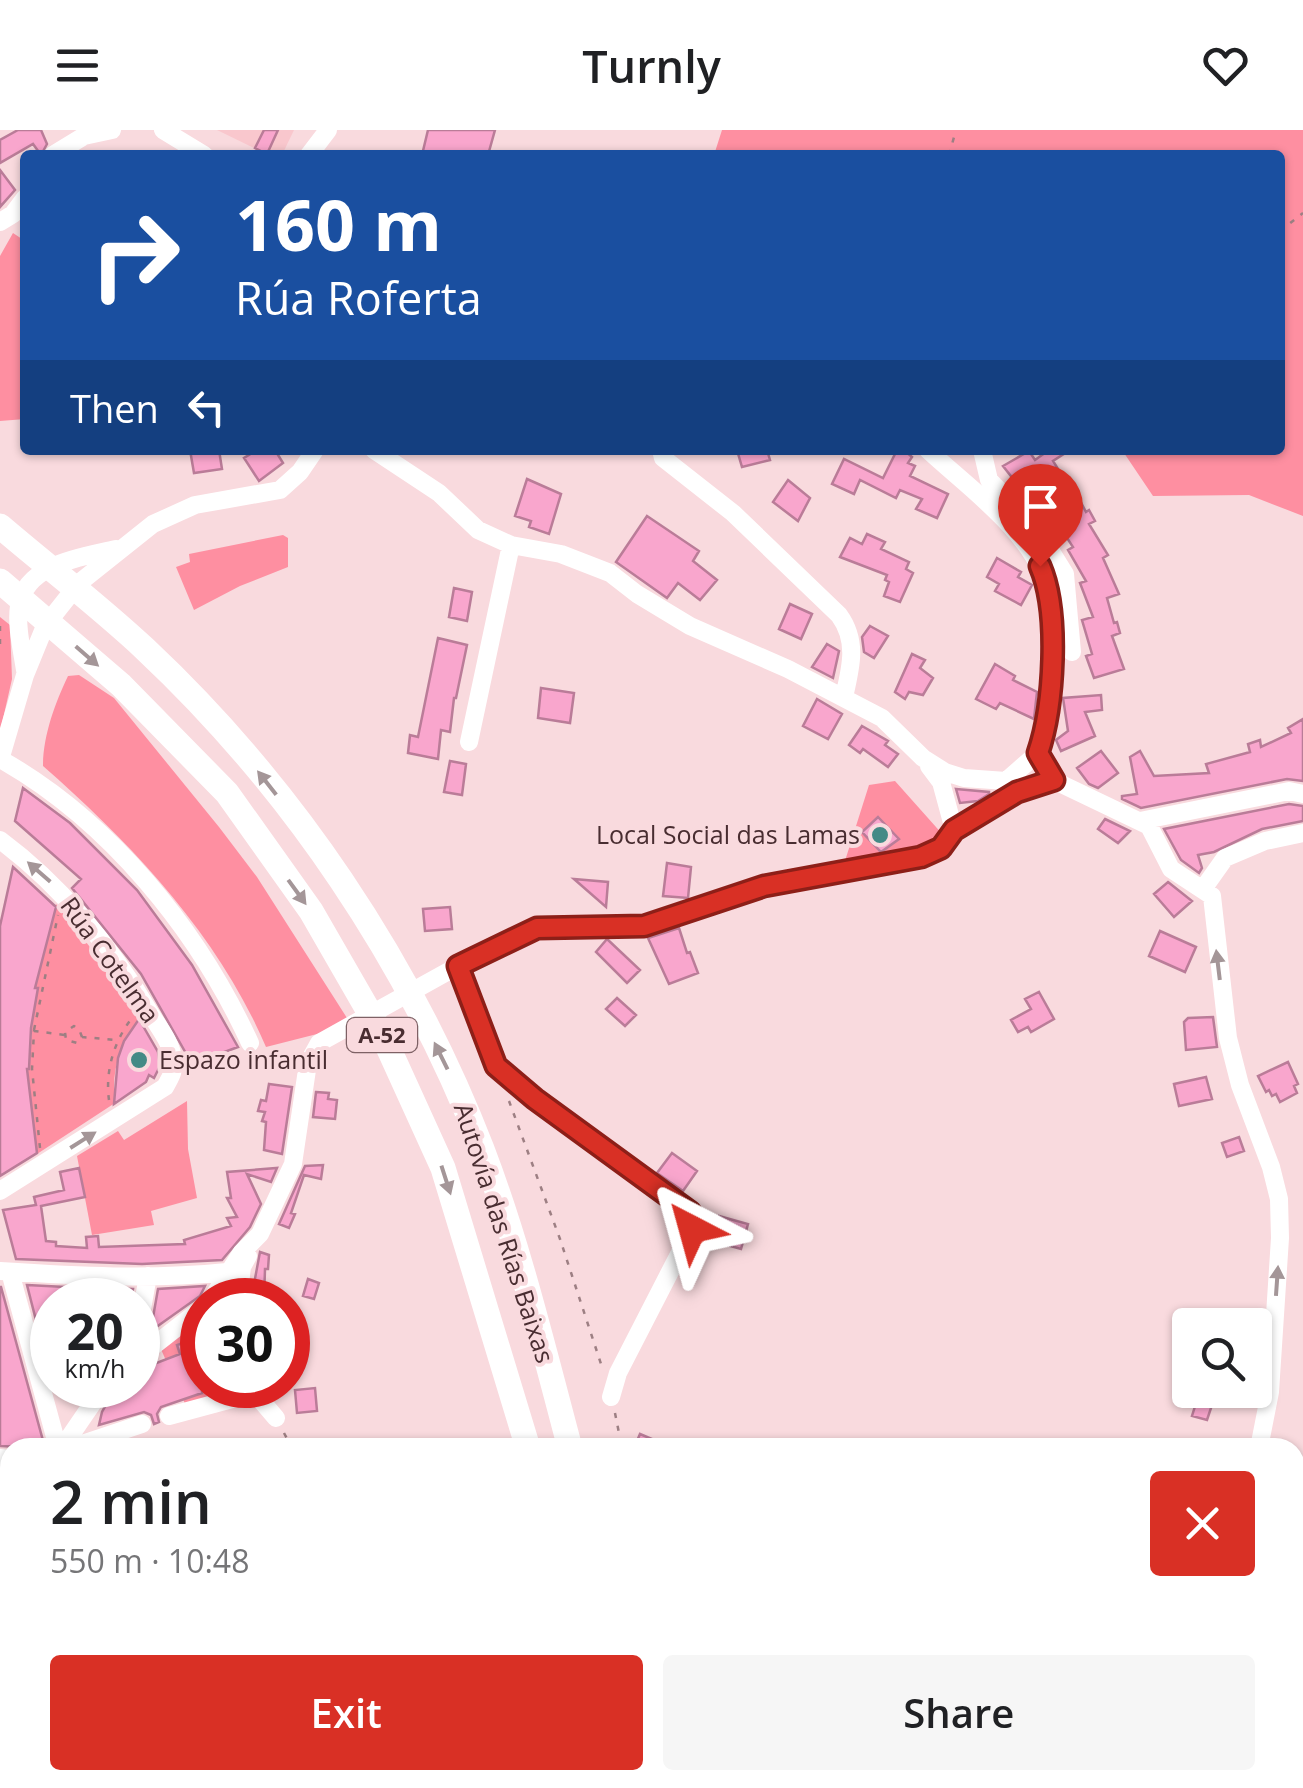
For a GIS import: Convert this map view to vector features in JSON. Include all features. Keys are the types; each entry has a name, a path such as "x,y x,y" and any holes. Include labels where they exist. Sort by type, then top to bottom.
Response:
{"highway":[{"name":"Autovía das Rías Baixas","path":"0,526 145,649 238,746 323,853 397,966 483,1152 526,1282 567,1438"},
{"name":"Autovía das Rías Baixas","path":"0,581 121,685 226,794 311,911 383,1036 443,1168 525,1438"}],"street":[{"path":"61,150 84,136 112,130"},
{"path":"164,130 196,150"},
{"path":"312,150 328,130"},
{"path":"0,222 20,205"},
{"path":"250,1044 232,1004 155,892 102,836 28,774 0,759 25,675 45,626 79,583 153,524 195,505 280,490 312,455"},
{"path":"382,455 439,493 478,530 511,545 560,554 610,573 690,626 882,718 923,758 940,782 954,830"},
{"path":"662,455 732,514 839,615 852,632 852,665 844,697"},
{"path":"241,1278 242,1266 293,1164 308,1063 319,1044 453,969 537,928 644,926 764,886 921,857 941,848 954,830 1011,787 1038,753 1048,724 1052,604 1049,586 1023,539 933,455"},
{"path":"983,455 988,480 1037,528 1065,574 1072,652"},
{"path":"469,742 511,545"},
{"path":"25,675 19,622 23,594 39,574 55,564 122,547"},
{"path":"1038,753 1054,780 1107,809 1140,821 1154,833 1164,861 1212,896 1228,1038 1279,1199 1270,1392 1261,1438"},
{"path":"923,758 945,772 1011,787 1054,780"},
{"path":"1140,821 1289,791 1303,794"},
{"path":"1203,888 1226,858 1265,840 1303,833"},
{"name":"Rúa Cotelma","path":"0,840 64,896 138,992 170,1046 174,1060 172,1075 164,1086 0,1191"},
{"path":"453,969 496,1066 690,1212 694,1220 618,1373 611,1397"},
{"path":"224,1278 260,1234"},
{"path":"57,1438 5,1271 87,1278 227,1272"},
{"path":"160,1341 180,1325"},
{"path":"67,1438 89,1408"},
{"path":"169,1416 199,1408"},
{"path":"100,1438 142,1424"}],"path":[{"path":"0,626 0,651"},
{"path":"43,1165 34,1084 34,1031 64,896"},
{"path":"110,1100 109,1074 118,1040 134,1015"},
{"path":"65,1035 74,1026 80,1029 82,1037"},
{"path":"34,1031 65,1035 71,1043 82,1037"},
{"path":"82,1037 118,1040"},
{"path":"509,1101 560,1240 611,1397 620,1438"}],"shaded area":[{"path":"217,130 294,130 284,150 258,150"},
{"path":"722,130 1303,130 1303,516 1249,495 1153,496 1125,455 1285,455 1285,150 716,150"},
{"path":"13,233 20,238 20,419 0,421 0,256"},
{"path":"283,535 288,538 288,567 194,610 176,567 190,562 189,554"},
{"path":"0,617 10,625 12,679 0,732"},
{"path":"79,675 114,698 219,827 257,877 347,1018 321,1033 266,1047 224,967 170,894 109,827 43,766 47,731 59,697 68,676"},
{"path":"895,781 944,836 910,854 844,864 869,785"},
{"path":"56,904 112,975 140,1019 118,1058 115,1103 37,1154 27,1069 35,988"},
{"path":"187,1101 188,1149 197,1198 151,1211 154,1225 92,1235 77,1156 118,1131 124,1140"},
{"path":"180,1332 180,1392 160,1347"}],"building":[{"path":"18,130 41,130 47,144 44,150 37,150 33,144 0,163 0,140"},
{"path":"264,130 278,130 269,150 255,148"},
{"path":"428,130 495,130 489,150 423,150"},
{"path":"0,170 15,190 0,207"},
{"path":"191,455 220,455 222,469 194,473"},
{"path":"278,455 283,463 259,481 244,458"},
{"path":"738,455 768,455 770,460 742,467"},
{"path":"894,455 910,455 908,463 915,466 910,476 948,494 937,518 916,509 922,499 900,490 896,498 860,480 854,494 832,484 844,459 883,478"},
{"path":"1022,455 1032,455 1035,460 1042,455 1062,455 1053,461 1095,521 1089,524 1108,555 1103,558 1119,594 1107,598 1120,633 1112,636 1124,669 1094,678 1086,656 1092,654 1082,620 1093,617 1080,583 1086,581 1068,550 1073,547 1028,478 1018,485 1003,466"},
{"path":"527,479 561,494 549,534 529,527 531,521 515,516"},
{"path":"788,480 810,498 798,521 773,502"},
{"path":"647,516 699,551 693,561 717,580 700,600 678,583 667,598 616,562"},
{"path":"867,534 885,542 881,549 909,562 906,569 913,573 900,602 884,596 887,575 840,557 850,538 862,544"},
{"path":"997,558 1021,572 1018,577 1032,585 1021,605 995,591 999,584 987,577"},
{"path":"454,588 472,592 467,621 449,617"},
{"path":"790,604 812,614 801,639 779,629"},
{"path":"870,626 888,636 874,658 864,652 862,637"},
{"path":"438,638 467,645 450,732 441,730 438,759 408,753 410,735 418,737"},
{"path":"827,644 839,651 833,678 812,667"},
{"path":"912,654 925,660 920,668 933,678 923,695 909,692 905,699 895,692"},
{"path":"995,664 1015,676 1013,680 1037,692 1034,719 1000,703 996,709 976,699"},
{"path":"541,688 574,693 570,723 538,718"},
{"path":"1101,695 1102,710 1085,712 1095,736 1061,751 1056,740 1068,731 1063,698"},
{"path":"817,699 842,714 828,739 803,726"},
{"path":"1303,719 1303,781 1287,779 1141,808 1122,799 1137,794 1130,757 1140,751 1154,776 1209,773 1206,764 1250,752 1248,744 1260,740 1261,747 1291,733 1288,728"},
{"path":"862,726 888,741 885,745 898,754 888,767 863,749 860,753 849,745"},
{"path":"1101,751 1118,773 1098,788 1089,784 1077,768"},
{"path":"450,761 466,764 462,795 444,792"},
{"path":"23,788 70,823 137,890 192,965 238,1047 192,1064 141,974 72,888 81,879 15,821"},
{"path":"956,789 989,794 978,801 960,803"},
{"path":"1289,804 1303,806 1303,821 1262,829 1214,852 1198,855 1202,868 1199,873 1181,860 1164,829"},
{"name":"Local Social das Lamas","path":"878,817 899,839 881,852 862,832"},
{"path":"1105,819 1130,831 1118,843 1098,829"},
{"path":"667,863 691,867 688,898 663,896"},
{"path":"13,867 56,907 35,988 27,1069 37,1153 0,1176 0,926"},
{"path":"574,879 608,882 606,907"},
{"path":"1168,882 1192,901 1174,917 1154,894"},
{"path":"450,907 452,929 425,931 423,909"},
{"path":"679,928 698,973 669,984 648,938"},
{"path":"1160,931 1196,947 1185,972 1149,956"},
{"path":"607,939 640,970 627,983 596,952"},
{"path":"1039,992 1054,1019 1031,1032 1028,1027 1018,1032 1011,1020 1031,1009 1025,999"},
{"path":"617,998 636,1015 625,1026 606,1009"},
{"path":"1213,1017 1217,1047 1186,1050 1184,1022 1188,1018"},
{"name":"Espazo infantil","path":"139,1019 158,1052 160,1066 154,1078 149,1075 146,1082 114,1104 118,1058"},
{"path":"1288,1062 1298,1084 1294,1086 1297,1093 1280,1102 1276,1094 1266,1092 1258,1076"},
{"path":"1206,1077 1212,1099 1179,1106 1174,1084"},
{"path":"269,1084 292,1087 282,1154 264,1150 265,1112 258,1111 261,1100 266,1101"},
{"path":"316,1092 329,1093 328,1099 337,1100 335,1119 313,1117"},
{"path":"1239,1137 1244,1151 1227,1157 1222,1143"},
{"path":"672,1153 697,1171 683,1191 657,1173"},
{"path":"323,1165 321,1179 304,1175 289,1228 279,1224 305,1166"},
{"path":"79,1168 85,1197 41,1206 46,1241 56,1242 56,1246 87,1248 86,1237 98,1236 99,1247 185,1244 184,1240 231,1226 227,1218 237,1217 227,1198 231,1198 227,1172 277,1168 271,1182 247,1174 261,1204 250,1227 222,1260 142,1264 16,1259 3,1210 36,1205 34,1197 64,1190 60,1172"},
{"path":"719,1216 748,1224 741,1249 712,1241"},
{"path":"260,1252 269,1255 265,1278 255,1278"},
{"path":"310,1280 319,1283 314,1299 310,1298"},
{"path":"0,1287 30,1393 30,1408 34,1408 42,1438 0,1438"},
{"path":"180,1288 180,1310 160,1324 160,1289"},
{"path":"180,1354 180,1401 161,1407 157,1414 159,1422 154,1424 151,1415 144,1412 99,1425 104,1408 160,1408 160,1362"},
{"path":"310,1388 315,1388 317,1411 297,1413 297,1408 310,1408"},
{"path":"1194,1408 1211,1408 1207,1420 1192,1416"}],"place":[{"name":"Local Social das Lamas","path":"880,835"},
{"name":"Espazo infantil","path":"139,1060"}],"route":[{"path":"692,1229 694,1220 690,1212 496,1066 458,966 537,928 633,928 666,922 732,894 921,857 941,848 954,830 1017,792 1054,780 1038,753 1048,724 1052,604 1040,566"}]}
